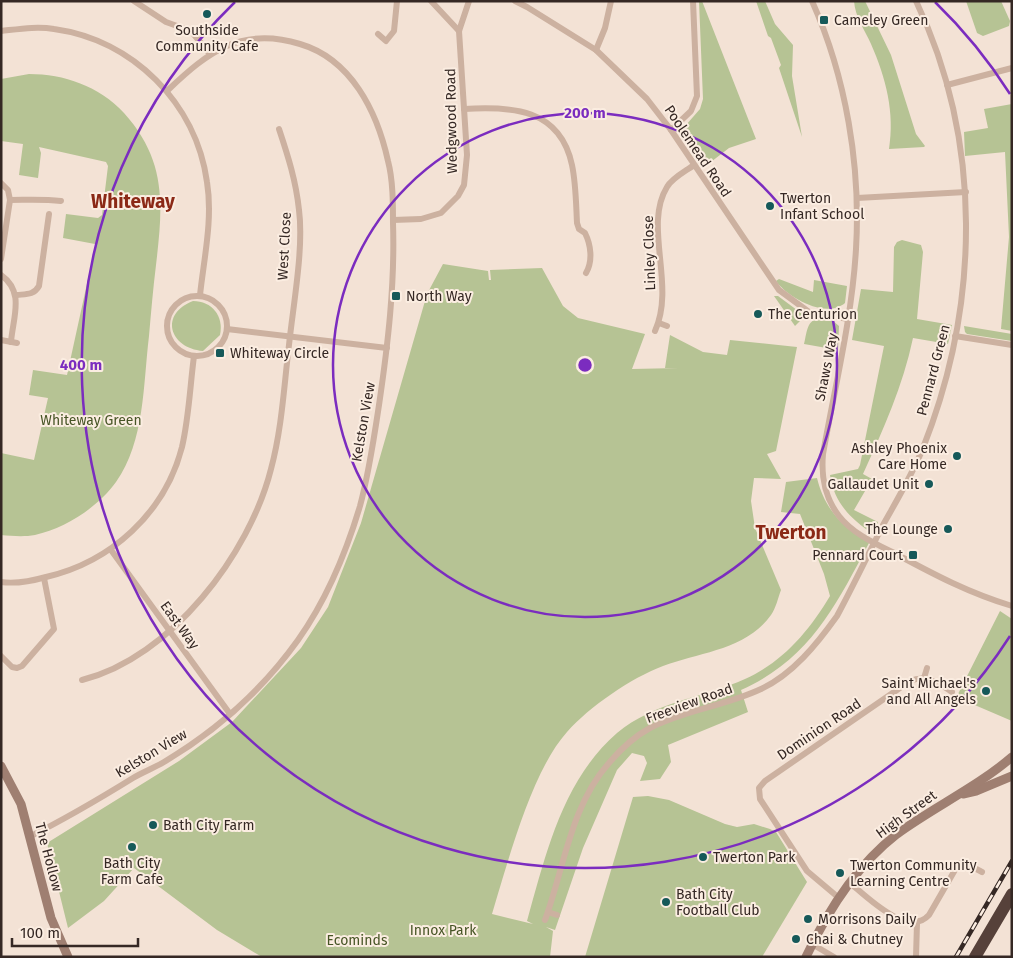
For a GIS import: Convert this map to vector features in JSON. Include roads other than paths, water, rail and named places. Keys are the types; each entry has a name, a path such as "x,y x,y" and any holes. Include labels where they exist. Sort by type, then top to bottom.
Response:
{"highway":[{"path":"975,957 1012,894"}],"street":[{"path":"134,1 166,22 191,31 210,54"},
{"path":"378,34 386,41 394,31 397,1"},
{"path":"430,1 459,31"},
{"name":"Wedgwood Road","path":"393,220 432,217 441,213 458,196 466,171 459,31 469,1"},
{"name":"Poolemead Road","path":"515,1 596,50 647,99 671,130 779,290 808,312 848,319"},
{"path":"596,50 605,28 611,1"},
{"path":"671,130 691,110 697,96 694,1"},
{"name":"Shaws Way","path":"812,1 822,26 840,85 853,159 856,198 856,248 848,319 822,454 823,479 827,493 841,518 858,533 961,588 1012,606"},
{"path":"856,198 966,192 955,109 931,34 916,1"},
{"path":"1,31 23,28 55,29 83,36 108,46 128,57 168,90 182,110 196,139 208,184 208,220 200,295"},
{"name":"Kelston View","path":"29,837 164,762 216,727 261,685 298,640 326,595 338,568 365,484 387,348 393,290 393,220 389,163 382,136 354,81 337,63 310,48 273,39 242,41 210,54 168,90"},
{"path":"947,85 1012,68"},
{"path":"464,109 502,107 526,112 546,123 557,134 572,164 577,223 579,229 585,232 589,246 591,262 586,273"},
{"name":"West Close","path":"82,680 99,676 132,659 169,631 209,589 225,568 260,504 271,470 278,437 299,244 300,212 293,171 279,129"},
{"name":"Linley Close","path":"655,331 659,323 664,280 658,212 668,185 694,165"},
{"path":"1,184 8,190 10,200 1,259"},
{"name":"Pennard Green","path":"874,542 922,449 946,380 965,272 966,192"},
{"path":"10,200 29,201 38,198 61,201"},
{"path":"17,295 31,294 39,286 49,214"},
{"path":"1,275 13,286 17,295 14,342 1,340"},
{"path":"200,295 218,304 226,318 227,330 222,342 216,349 205,355 194,356 183,353 175,347 168,337 166,323 171,309 179,301 189,296 200,295"},
{"path":"659,323 667,326"},
{"path":"227,330 387,348"},
{"path":"955,336 1012,345"},
{"path":"1,582 18,582 67,572 111,550 152,509 174,469 183,439 194,356"},
{"name":"Freeview Road","path":"545,920 581,808 595,781 609,763 650,729 698,711 730,702 762,688 791,669 822,636 836,616 874,542"},
{"name":"East Way","path":"111,550 230,714"},
{"path":"1,656 12,667 22,666 54,629 44,578"},
{"path":"927,668 924,678 937,682 952,692"},
{"name":"Dominion Road","path":"839,898 807,872 760,799 758,791 765,781 906,683 924,678"},
{"name":"High Street","path":"806,957 839,898 850,883 897,835 1012,757"},
{"name":"The Hollow","path":"1,766 21,804 51,918 68,957"},
{"path":"957,795 976,791 1012,776"},
{"path":"850,883 878,907 909,923 917,923 924,921 930,915 959,863 965,863 982,872"},
{"path":"548,912 557,915"},
{"path":"916,957 917,923"},
{"path":"812,944 834,957"}],"railway":[{"path":"956,957 1012,861"}],"place":[{"name":"Southside Community Cafe","path":"207,14"},
{"name":"Cameley Green","path":"824,20"},
{"name":"Twerton Infant School","path":"770,206"},
{"name":"North Way","path":"396,296"},
{"name":"The Centurion","path":"758,314"},
{"name":"Whiteway Circle","path":"220,353"},
{"name":"Ashley Phoenix Care Home","path":"957,456"},
{"name":"Gallaudet Unit","path":"929,484"},
{"name":"The Lounge","path":"948,529"},
{"name":"Pennard Court","path":"913,555"},
{"name":"Saint Michael's and All Angels","path":"986,691"},
{"name":"Bath City Farm","path":"153,825"},
{"name":"Bath City Farm Cafe","path":"132,847"},
{"name":"Twerton Park","path":"703,857"},
{"name":"Twerton Community Learning Centre","path":"840,873"},
{"name":"Bath City Football Club","path":"666,902"},
{"name":"Morrisons Daily","path":"808,919"},
{"name":"Chai & Chutney","path":"796,939"}],"district":[{"name":"Whiteway","path":"133,201"},
{"name":"Twerton","path":"791,532"}],"park label":[{"name":"Whiteway Green","path":"91,420"},
{"name":"Innox Park","path":"443,930"},
{"name":"Ecominds","path":"357,940"}]}
